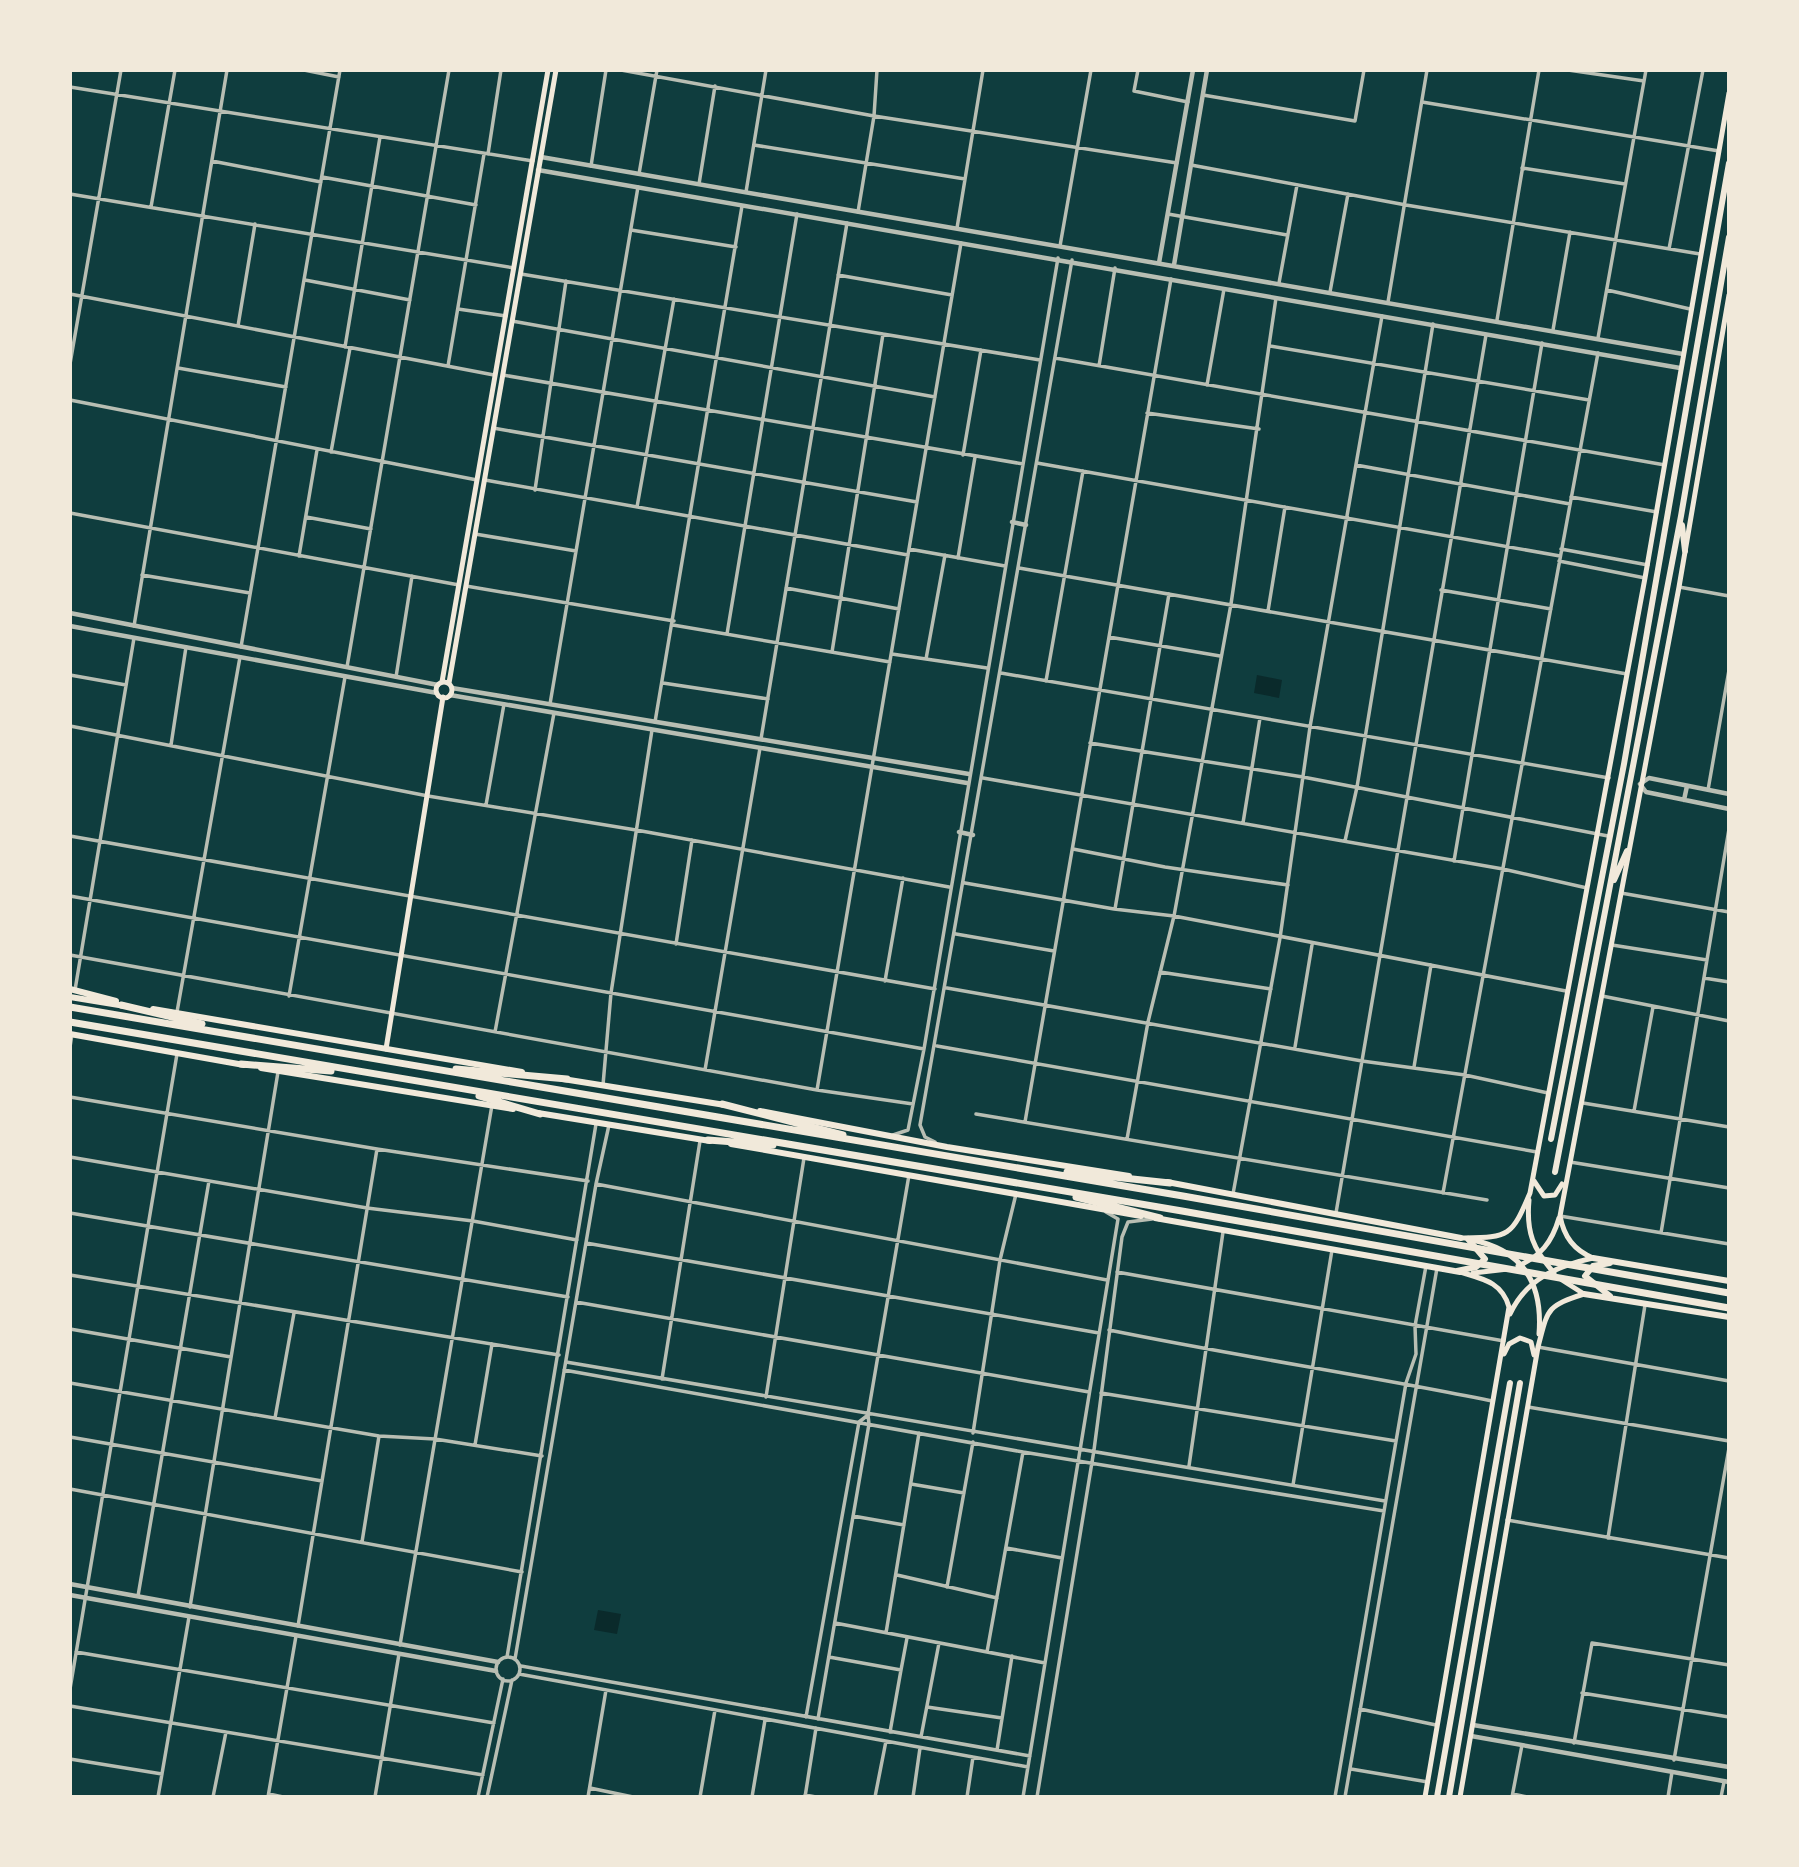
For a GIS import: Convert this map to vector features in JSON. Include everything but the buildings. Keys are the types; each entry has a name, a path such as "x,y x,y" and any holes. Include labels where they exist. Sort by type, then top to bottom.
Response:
{"highway":[{"path":"121,1006 271,1040"},
{"path":"70,1007 1183,1196 1729,1293"},
{"path":"70,1022 1021,1183 1729,1308"},
{"path":"241,1064 372,1073"},
{"path":"410,1066 567,1079"},
{"path":"448,1087 540,1114"},
{"path":"722,1104 895,1148"},
{"path":"704,1140 817,1149"},
{"path":"1002,1166 1170,1183"},
{"path":"1021,1183 1160,1218"}],"main road":[{"path":"386,1049 447,696 445,685 477,480 548,70"},
{"path":"462,586 485,480 556,70"},
{"path":"1584,1294 1552,1271 1540,1253 1527,1223 1530,1193 1648,565 1689,309 1729,93"},
{"path":"1551,1139 1609,836 1729,163"},
{"path":"1555,1172 1681,516 1729,237"},
{"path":"1457,1272 1485,1275 1521,1265 1540,1253 1555,1234 1679,587 1729,295"},
{"path":"1681,516 1685,551"},
{"path":"445,685 437,693 447,696"},
{"path":"1609,892 1628,851"},
{"path":"72,990 142,1008"},
{"path":"70,997 177,1012 722,1104 947,1147 1233,1194 1495,1245 1521,1265 1532,1283 1541,1307 1538,1347"},
{"path":"71,1034 278,1072 909,1175 1106,1212 1160,1218 1437,1268 1492,1281 1507,1298 1509,1307 1425,1797"},
{"path":"1535,1161 1534,1185 1544,1196 1549,1196 1561,1188 1568,1162"},
{"path":"1464,1239 1503,1235 1516,1225 1530,1193"},
{"path":"1560,1216 1562,1229 1570,1241 1580,1252 1593,1258 1729,1281"},
{"path":"1457,1272 1476,1267 1485,1259 1464,1239"},
{"path":"1504,1341 1510,1313 1532,1283 1552,1271 1593,1258"},
{"path":"1614,1298 1597,1288 1585,1276 1593,1266 1615,1262"},
{"path":"1530,1386 1546,1320 1556,1303 1584,1294 1729,1317"},
{"path":"1460,1797 1528,1407 1534,1347 1529,1340 1520,1338 1507,1348 1497,1384"},
{"path":"1437,1797 1510,1383"},
{"path":"1449,1797 1520,1383"}],"street":[{"path":"70,364 121,70"},
{"path":"151,207 175,70"},
{"path":"134,626 227,70"},
{"path":"304,70 339,77"},
{"path":"241,647 341,70"},
{"path":"347,667 449,70"},
{"path":"448,366 501,70"},
{"path":"591,166 606,70"},
{"path":"621,70 874,116 1177,163"},
{"path":"639,174 657,70"},
{"path":"746,192 766,70"},
{"path":"858,212 874,116 877,70"},
{"path":"957,228 983,70"},
{"path":"1060,246 1091,70"},
{"path":"1138,70 1134,91 1188,102"},
{"path":"1159,263 1193,70"},
{"path":"1174,265 1208,70"},
{"path":"1203,95 1355,121 1364,70"},
{"path":"1388,302 1427,70"},
{"path":"1497,320 1539,70"},
{"path":"1568,70 1643,81"},
{"path":"1598,338 1646,70"},
{"path":"1669,249 1703,70"},
{"path":"699,184 715,86"},
{"path":"70,87 533,161"},
{"path":"1422,102 1719,151"},
{"path":"331,452 361,242 380,137"},
{"path":"754,145 965,179"},
{"path":"541,157 1683,354"},
{"path":"212,161 476,205"},
{"path":"1191,165 1297,186 1700,254"},
{"path":"1522,168 1625,184"},
{"path":"538,170 1072,260 1680,368"},
{"path":"1279,283 1297,186"},
{"path":"550,704 638,187"},
{"path":"70,194 514,268"},
{"path":"1330,292 1348,194"},
{"path":"655,722 743,205"},
{"path":"727,634 797,214"},
{"path":"1168,214 1287,235"},
{"path":"761,739 847,222"},
{"path":"238,326 255,225"},
{"path":"631,230 736,247"},
{"path":"1553,330 1570,232"},
{"path":"817,1090 962,242"},
{"path":"886,1135 908,1130 924,1049 1058,258"},
{"path":"947,1147 925,1137 920,1125 937,1046 1072,260"},
{"path":"1099,366 1115,268"},
{"path":"520,274 1040,360"},
{"path":"838,275 952,295"},
{"path":"1025,1122 1171,278"},
{"path":"304,280 410,300"},
{"path":"535,490 566,281"},
{"path":"1207,385 1225,287"},
{"path":"1607,290 1689,309"},
{"path":"70,294 495,376"},
{"path":"1127,1139 1148,1022 1174,916 1180,867 1231,604 1259,429 1276,296"},
{"path":"637,508 674,299"},
{"path":"1716,308 1727,311"},
{"path":"458,309 506,316"},
{"path":"1233,1194 1272,989 1297,834 1310,727 1382,315"},
{"path":"512,321 935,397"},
{"path":"1345,841 1366,735 1433,324"},
{"path":"1336,1213 1400,851 1432,639 1486,333"},
{"path":"832,652 883,334"},
{"path":"1454,861 1542,343"},
{"path":"1270,346 1589,400"},
{"path":"963,455 981,350"},
{"path":"1665,365 1672,357 1669,351"},
{"path":"1443,1193 1598,353"},
{"path":"1055,358 1665,465"},
{"path":"177,368 286,387"},
{"path":"503,375 1023,464"},
{"path":"70,400 477,480"},
{"path":"1147,413 1259,429"},
{"path":"493,428 917,502"},
{"path":"299,556 317,450"},
{"path":"958,558 975,457"},
{"path":"1037,463 1507,546 1645,579"},
{"path":"1356,465 1570,504"},
{"path":"1046,681 1083,471"},
{"path":"485,480 908,555"},
{"path":"1571,497 1657,512"},
{"path":"1268,611 1285,507"},
{"path":"70,513 890,662"},
{"path":"306,517 371,529"},
{"path":"1012,522 1026,525"},
{"path":"475,534 576,551"},
{"path":"909,549 1005,566"},
{"path":"1561,549 1648,565"},
{"path":"926,659 945,555"},
{"path":"1019,568 1627,674"},
{"path":"142,575 250,593"},
{"path":"396,677 412,576"},
{"path":"1679,587 1729,596"},
{"path":"786,588 899,609"},
{"path":"1441,590 1550,608"},
{"path":"1114,909 1168,594"},
{"path":"70,613 396,677 969,774"},
{"path":"70,626 437,693"},
{"path":"1109,637 1220,656"},
{"path":"72,990 81,957 134,638"},
{"path":"172,745 186,647"},
{"path":"891,654 987,668"},
{"path":"177,1012 240,657"},
{"path":"295,667 297,658"},
{"path":"1708,790 1729,670"},
{"path":"1001,673 1609,778"},
{"path":"70,675 126,685"},
{"path":"289,996 345,676"},
{"path":"662,683 768,699"},
{"path":"447,696 967,783"},
{"path":"486,805 505,704"},
{"path":"495,1032 514,915 554,713"},
{"path":"1243,823 1260,718"},
{"path":"70,726 428,796 535,812 950,887"},
{"path":"603,1085 611,993 652,730"},
{"path":"712,739 713,730"},
{"path":"1090,743 1303,777 1513,815 1609,836"},
{"path":"705,1070 760,748"},
{"path":"903,772 904,763"},
{"path":"983,778 1503,869 1588,888"},
{"path":"1729,794 1648,778 1640,784 1646,792 1729,809"},
{"path":"1684,800 1687,786"},
{"path":"1661,1233 1715,909 1726,860 1729,829"},
{"path":"959,832 973,835"},
{"path":"70,836 935,989"},
{"path":"677,944 692,840"},
{"path":"1072,849 1288,885"},
{"path":"885,981 903,878"},
{"path":"965,883 1114,909 1174,916 1566,991"},
{"path":"1620,892 1729,912"},
{"path":"70,896 924,1049"},
{"path":"956,934 1054,951"},
{"path":"1295,1047 1312,944"},
{"path":"1609,944 1707,960"},
{"path":"70,955 817,1090 912,1104"},
{"path":"1413,1068 1431,965"},
{"path":"1160,972 1272,989"},
{"path":"1704,978 1729,982"},
{"path":"947,988 1362,1060 1465,1075 1548,1093"},
{"path":"1600,995 1729,1021"},
{"path":"1634,1111 1653,1007"},
{"path":"70,1047 71,1034"},
{"path":"937,1046 1536,1152"},
{"path":"70,1689 177,1052"},
{"path":"191,1607 278,1072"},
{"path":"70,1097 377,1149 588,1181"},
{"path":"1580,1102 1729,1127"},
{"path":"400,1645 492,1105"},
{"path":"911,1114 922,1116"},
{"path":"976,1114 1239,1161 1343,1175 1487,1200"},
{"path":"507,1657 596,1124"},
{"path":"515,1659 596,1184 609,1125"},
{"path":"662,1379 690,1202 704,1140"},
{"path":"298,1626 377,1149"},
{"path":"70,1157 367,1208 473,1221 578,1240"},
{"path":"766,1397 804,1158"},
{"path":"1568,1162 1729,1188"},
{"path":"818,1719 909,1175"},
{"path":"137,1597 209,1181"},
{"path":"596,1184 1107,1280"},
{"path":"973,1433 1000,1260 1016,1195"},
{"path":"1023,1797 1118,1219 1106,1212"},
{"path":"70,1213 358,1263 464,1277 568,1297"},
{"path":"1560,1216 1729,1244"},
{"path":"1037,1797 1093,1461 1122,1237 1129,1222 1160,1218"},
{"path":"1189,1467 1223,1229"},
{"path":"586,1243 1099,1333"},
{"path":"1293,1485 1332,1250"},
{"path":"1335,1797 1406,1382 1414,1368 1415,1326 1426,1266"},
{"path":"1345,1797 1437,1268"},
{"path":"1117,1272 1504,1341"},
{"path":"70,1275 559,1355"},
{"path":"576,1302 1089,1392"},
{"path":"1608,1538 1646,1303"},
{"path":"275,1418 294,1313"},
{"path":"70,1329 231,1357"},
{"path":"1109,1330 1206,1350 1406,1382 1494,1402"},
{"path":"475,1446 492,1344"},
{"path":"1538,1347 1729,1381"},
{"path":"566,1362 1385,1501"},
{"path":"564,1370 1384,1511"},
{"path":"70,1383 379,1436 435,1439 542,1456"},
{"path":"1100,1393 1396,1441"},
{"path":"1528,1407 1729,1441"},
{"path":"806,1717 859,1422 868,1415"},
{"path":"886,1633 919,1433"},
{"path":"362,1542 379,1436"},
{"path":"70,1437 322,1481"},
{"path":"947,1587 973,1442"},
{"path":"1674,1760 1729,1448"},
{"path":"987,1652 1023,1451"},
{"path":"911,1484 964,1493"},
{"path":"70,1489 522,1572"},
{"path":"1720,1496 1729,1498"},
{"path":"853,1516 904,1525"},
{"path":"1507,1520 1729,1558"},
{"path":"1006,1548 1062,1558"},
{"path":"896,1575 997,1598"},
{"path":"70,1584 498,1662"},
{"path":"70,1595 496,1671"},
{"path":"158,1797 189,1617"},
{"path":"835,1623 1045,1662"},
{"path":"283,1797 268,1796 296,1636"},
{"path":"890,1732 907,1638"},
{"path":"921,1737 939,1643"},
{"path":"1574,1743 1592,1643 1729,1665"},
{"path":"76,1652 494,1723"},
{"path":"375,1797 399,1654"},
{"path":"997,1750 1012,1656"},
{"path":"512,1680 498,1677 498,1662 503,1657 515,1659 521,1666 1030,1756"},
{"path":"829,1657 901,1670"},
{"path":"487,1797 512,1680 519,1674 521,1666"},
{"path":"519,1674 1028,1768"},
{"path":"478,1797 503,1679"},
{"path":"588,1797 606,1690"},
{"path":"1582,1693 1729,1717"},
{"path":"70,1706 483,1775"},
{"path":"927,1707 1002,1718"},
{"path":"1360,1709 1436,1725"},
{"path":"700,1797 715,1710"},
{"path":"752,1797 765,1719"},
{"path":"1473,1726 1729,1768"},
{"path":"816,1728 805,1796 816,1797"},
{"path":"213,1797 226,1732"},
{"path":"1471,1736 1727,1782 1721,1797"},
{"path":"875,1797 886,1741"},
{"path":"1522,1745 1513,1796 1527,1797"},
{"path":"913,1797 920,1748"},
{"path":"1631,1765 1633,1753"},
{"path":"967,1797 973,1757"},
{"path":"70,1759 162,1774"},
{"path":"1350,1769 1428,1782"},
{"path":"1668,1797 1672,1772"},
{"path":"590,1788 633,1797"}],"water":[{"path":"1257,675 1282,680 1279,698 1254,693"},
{"path":"598,1610 621,1614 617,1634 594,1630"}]}
